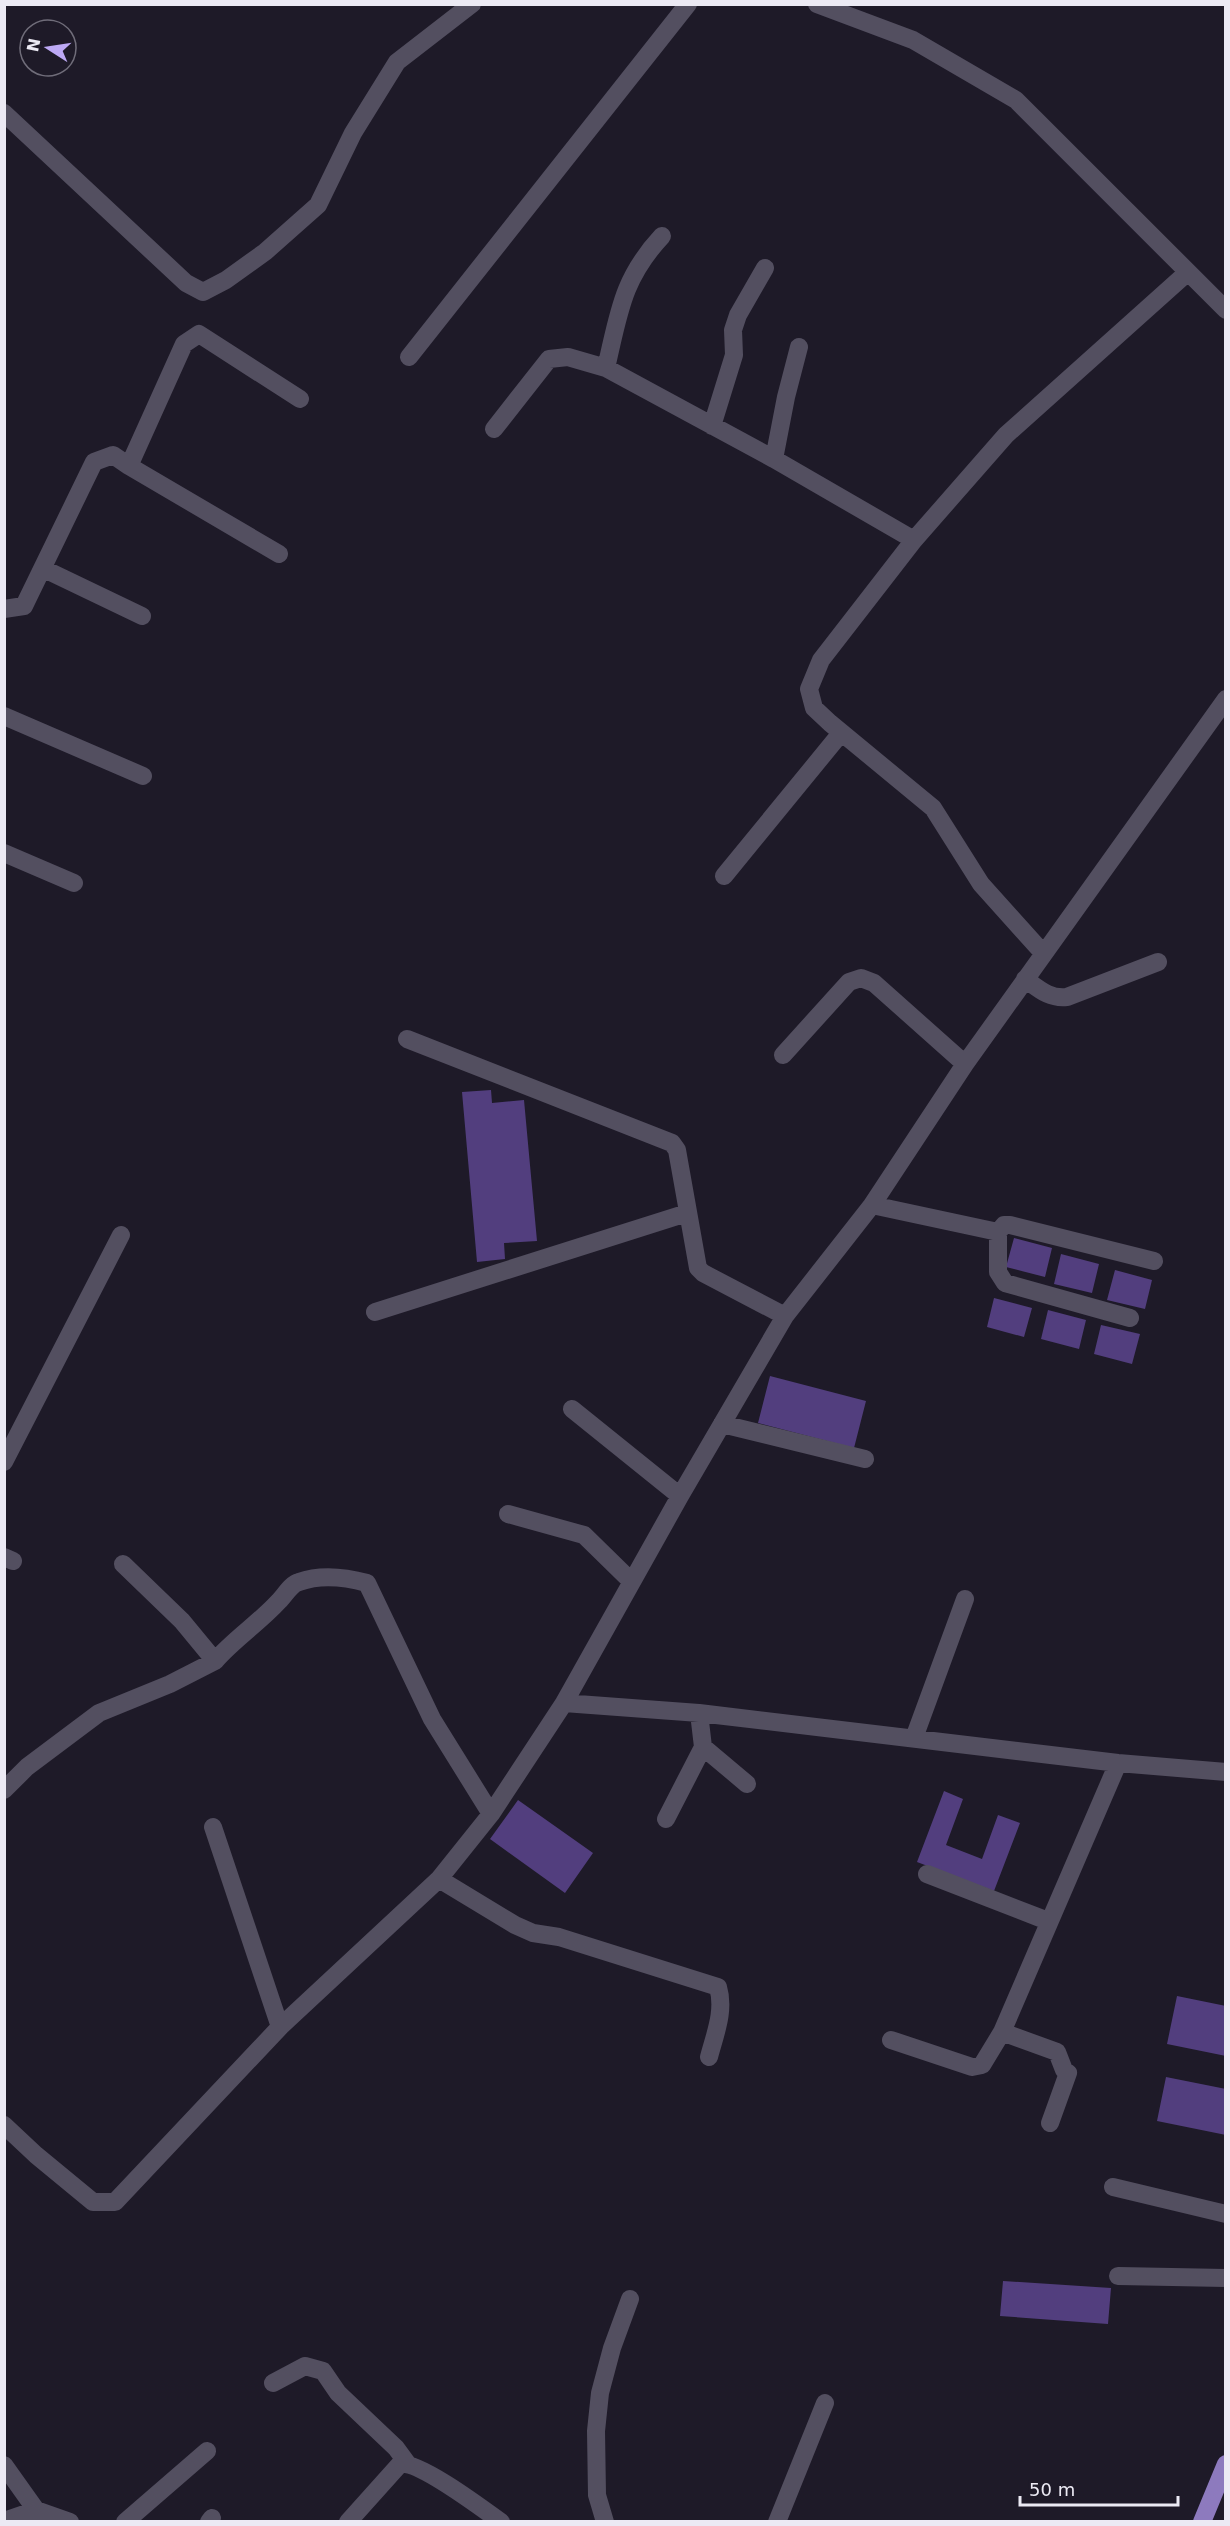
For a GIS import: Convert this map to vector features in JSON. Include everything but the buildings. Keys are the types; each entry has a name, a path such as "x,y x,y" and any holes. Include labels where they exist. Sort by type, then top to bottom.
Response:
{"main road":[{"path":"1202,2522 1226,2464"}],"street":[{"path":"4,113 186,283 203,292 226,280 265,252 318,205 353,133 397,62 472,4"},
{"path":"409,357 688,4"},
{"path":"817,4 913,40 1017,100 1226,310"},
{"path":"606,368 624,292 643,256 662,236"},
{"path":"712,426 734,355 733,330 738,315 765,268"},
{"path":"1043,953 981,885 933,808 814,708 809,689 821,660 914,540 1006,435 1188,272"},
{"path":"129,466 184,344 199,334 300,399"},
{"path":"774,459 799,347"},
{"path":"494,429 549,359 568,357 606,368 774,459 914,540"},
{"path":"4,609 24,606 44,569 94,462 113,455 279,554"},
{"path":"44,569 142,616"},
{"path":"4,2125 93,2202 115,2202 280,2027 439,1879 491,1814 564,1703 680,1496 785,1316 872,1205 965,1064 1226,699"},
{"path":"4,716 143,776"},
{"path":"724,876 841,733"},
{"path":"4,853 74,883"},
{"path":"1025,979 1048,995 1057,998 1067,997 1158,962"},
{"path":"783,1055 849,982 861,978 874,983 965,1064"},
{"path":"407,1039 672,1143 677,1150 698,1268 703,1274 785,1316"},
{"path":"872,1205 998,1232"},
{"path":"375,1312 687,1213"},
{"path":"1130,1318 1005,1283 998,1272 998,1232 1004,1225 1010,1225 1154,1261"},
{"path":"4,1462 121,1235"},
{"path":"572,1409 680,1496"},
{"path":"722,1424 865,1459"},
{"path":"508,1514 584,1536 632,1582"},
{"path":"123,1564 182,1621 215,1661"},
{"path":"4,1790 27,1767 99,1713 170,1684 215,1661 271,1610 296,1582 322,1578 348,1578 368,1583 432,1719 491,1814"},
{"path":"914,1738 965,1599"},
{"path":"564,1703 699,1713 1118,1762 1226,1772"},
{"path":"666,1819 703,1747 699,1713"},
{"path":"703,1747 747,1784"},
{"path":"891,2040 977,2068 982,2066 1002,2032 1118,1762"},
{"path":"213,1827 280,2027"},
{"path":"927,1874 1048,1921"},
{"path":"439,1879 515,1925 533,1933 559,1938 718,1987 721,1996 720,2018 709,2057"},
{"path":"1002,2032 1057,2052 1064,2070 1068,2073 1050,2123"},
{"path":"1113,2187 1226,2214"},
{"path":"1118,2276 1226,2278"},
{"path":"605,2522 597,2495 596,2431 600,2393 612,2348 630,2299"},
{"path":"273,2383 305,2366 323,2371 338,2393 396,2448 407,2463 426,2472 501,2522"},
{"path":"777,2522 825,2403"},
{"path":"125,2522 207,2451"},
{"path":"348,2522 400,2464 407,2463"},
{"path":"4,2465 36,2510 70,2522"},
{"path":"4,2521 36,2510"}]}
